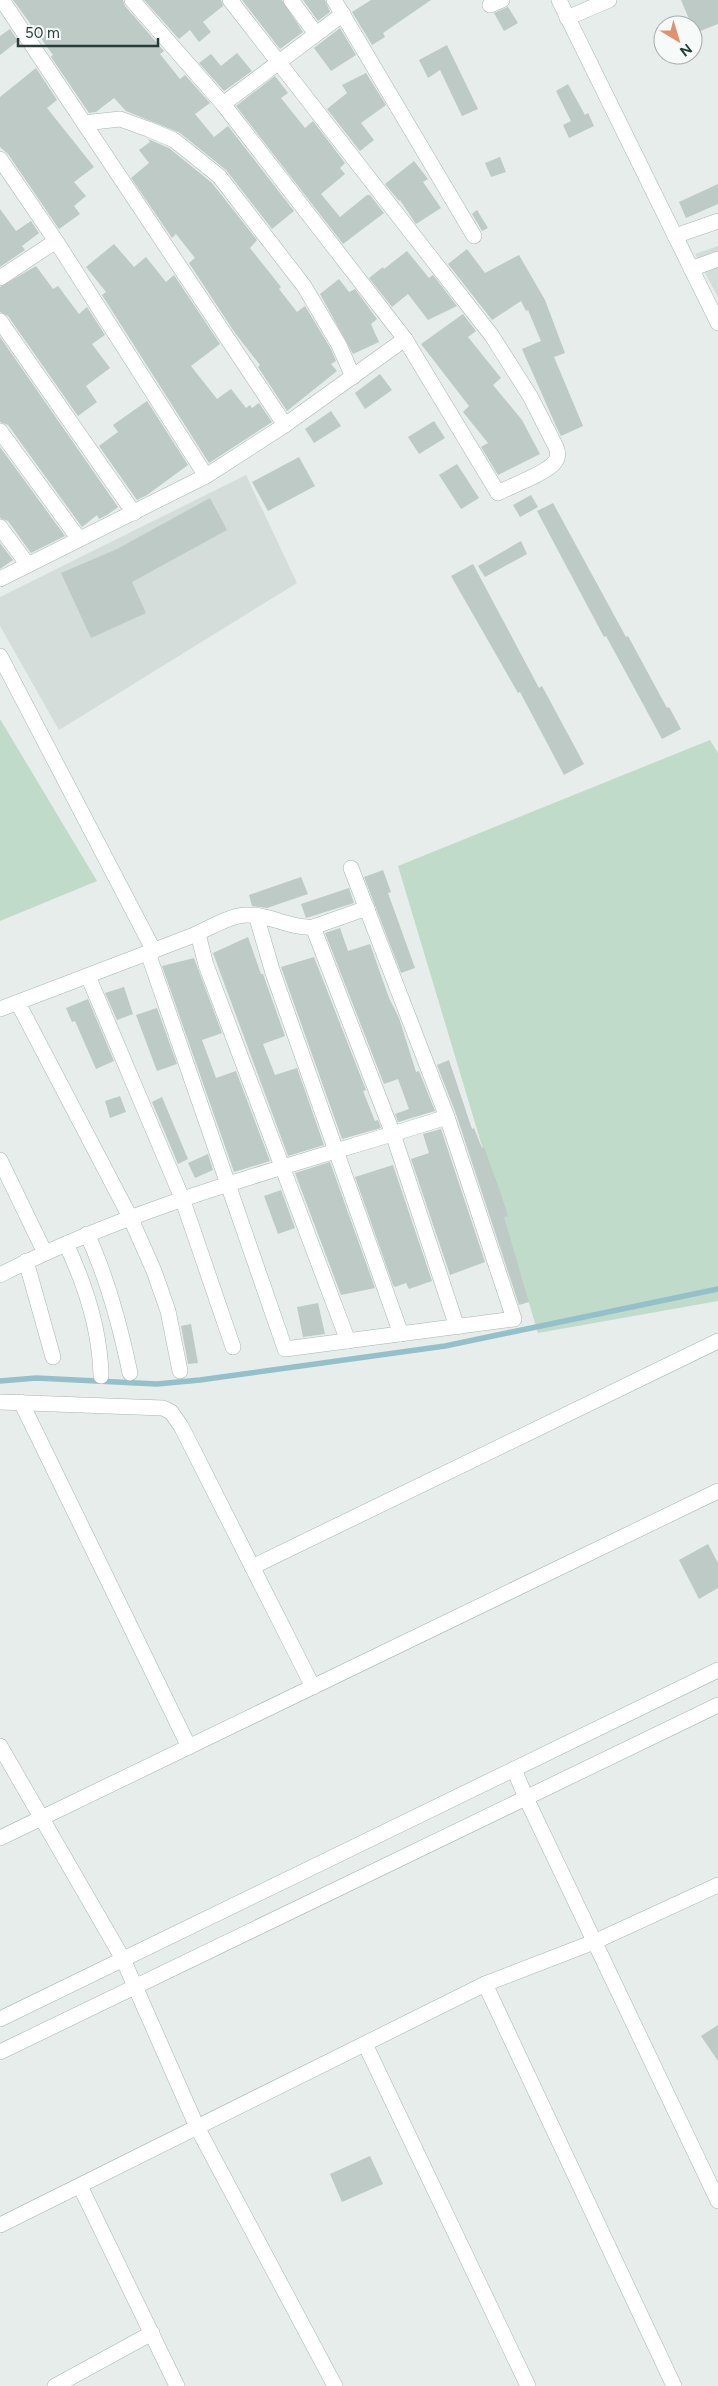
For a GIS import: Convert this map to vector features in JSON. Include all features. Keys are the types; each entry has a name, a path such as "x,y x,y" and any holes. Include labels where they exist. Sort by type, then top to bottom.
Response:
{"street":[{"path":"2,0 285,425"},
{"path":"132,0 223,104 405,339 498,493 548,468 555,462 558,454 556,446 530,396 492,336 230,0"},
{"path":"291,0 316,34"},
{"path":"334,0 474,236"},
{"path":"559,0 718,323"},
{"path":"568,18 609,0"},
{"path":"223,104 343,14"},
{"path":"84,123 120,119 148,129 174,140 219,176 304,286 339,344 353,377"},
{"path":"0,159 56,241 206,476"},
{"path":"675,236 718,221"},
{"path":"0,278 56,241"},
{"path":"691,269 718,259"},
{"path":"0,320 134,512"},
{"path":"0,579 206,476 285,425 405,339"},
{"path":"0,431 79,539"},
{"path":"0,527 28,565"},
{"path":"0,656 151,952 285,1350 514,1319 447,1118 351,868"},
{"path":"0,1009 198,934 236,916 256,915 273,917 303,928 313,927 367,908"},
{"path":"256,915 273,973 401,1334"},
{"path":"313,927 393,1134 457,1327"},
{"path":"198,934 206,965 348,1341"},
{"path":"88,976 182,1198 234,1346"},
{"path":"18,1002 130,1217 162,1292 180,1371"},
{"path":"0,1275 26,1261 87,1234 182,1198 447,1118"},
{"path":"0,1160 45,1253"},
{"path":"87,1234 100,1262 119,1322 130,1373"},
{"path":"66,1244 86,1291 94,1319 101,1351 101,1376"},
{"path":"26,1261 53,1357"},
{"path":"252,1567 718,1341"},
{"path":"0,1402 163,1408 171,1412 181,1426 313,1687"},
{"path":"21,1402 189,1747"},
{"path":"0,1838 718,1491"},
{"path":"0,2019 718,1670"},
{"path":"0,2052 718,1705"},
{"path":"0,1746 123,1959 197,2127 334,2386"},
{"path":"514,1769 526,1798 718,2201"},
{"path":"0,2225 485,1984 594,1942 718,1885"},
{"path":"485,1984 674,2386"},
{"path":"365,2044 528,2386"},
{"path":"80,2186 177,2386"},
{"path":"55,2386 152,2333"}],"shaded area":[{"path":"718,246 718,297 695,254"},
{"path":"246,475 297,583 59,730 0,626 0,597"}],"green space":[{"path":"0,719 97,881 0,921"},
{"path":"710,740 718,753 718,1301 538,1333 398,866"}],"building":[{"path":"13,0 123,0 125,6 164,51 160,54 180,79 185,75 210,103 195,114 214,137 228,126 294,211 272,229 226,170 180,133 126,111 114,98 96,112 89,113 51,57 53,55"},
{"path":"144,0 221,0 223,6 203,22 211,32 199,42 190,30 179,39"},
{"path":"242,0 282,0 303,32 280,49"},
{"path":"303,0 325,0 330,12 318,21"},
{"path":"371,0 431,0 383,33 385,37 372,45 352,12"},
{"path":"681,0 718,0 718,24 703,30 703,15 687,15"},
{"path":"508,7 518,23 504,31 494,13"},
{"path":"340,28 356,55 331,71 314,48"},
{"path":"10,29 18,41 0,55 0,36"},
{"path":"447,45 478,109 462,116 440,70 428,78 419,60"},
{"path":"237,53 252,71 224,91 199,63 211,54 221,66"},
{"path":"36,68 57,100 47,108 94,167 74,182 86,196 74,206 80,214 59,229 8,154 0,147 0,97"},
{"path":"366,73 386,105 361,123 374,140 360,151 327,109 347,93 342,85"},
{"path":"275,76 288,93 281,98 305,128 313,121 345,163 340,168 345,174 321,194 340,217 367,195 370,195 384,213 343,244 236,106"},
{"path":"568,84 585,115 588,113 594,126 569,138 563,125 571,121 556,91"},
{"path":"148,139 169,148 212,183 257,240 250,248 281,287 279,289 297,312 305,306 331,349 336,361 331,364 337,371 287,411 258,367 260,365 235,333 189,263 195,258 176,234 172,238 131,178 149,163 139,150 150,142"},
{"path":"500,157 506,172 491,177 485,163"},
{"path":"414,161 428,179 423,182 441,208 416,224 400,200 385,184"},
{"path":"718,184 718,204 686,218 679,202"},
{"path":"0,209 16,231 31,221 39,233 22,246 25,250 0,267"},
{"path":"477,210 488,228 482,231 472,214"},
{"path":"114,244 134,267 146,257 166,282 174,275 220,344 191,366 217,399 231,389 246,408 250,405 252,408 259,403 272,422 209,463 102,295 106,292 86,267"},
{"path":"467,249 485,273 519,255 545,300 565,353 554,357 583,426 561,436 556,426 522,349 541,341 528,310 526,311 521,301 492,320 448,264"},
{"path":"407,251 429,278 433,275 457,306 428,320 408,294 392,307 369,278"},
{"path":"36,266 53,289 58,286 79,314 87,307 105,335 92,344 110,368 86,386 97,402 78,416 8,316 0,312 0,287"},
{"path":"339,279 349,292 355,289 377,319 371,324 379,342 353,354 320,294"},
{"path":"463,314 476,331 468,337 501,378 493,385 522,420 540,454 498,475 481,447 488,443 463,412 469,406 421,344"},
{"path":"0,337 118,507 107,515 99,519 97,515 82,527 8,425 0,422"},
{"path":"380,374 392,390 365,409 355,393"},
{"path":"147,401 188,465 147,495 137,500 99,446 118,432 113,425"},
{"path":"331,411 341,426 314,443 305,429"},
{"path":"434,421 445,438 419,454 408,437"},
{"path":"0,447 65,536 31,553 8,521 0,518"},
{"path":"299,457 315,486 268,511 252,482"},
{"path":"457,464 479,498 461,509 439,475"},
{"path":"531,495 538,507 520,517 513,505"},
{"path":"210,498 227,530 132,582 146,613 91,638 61,573 117,549"},
{"path":"553,503 626,637 628,636 667,708 669,707 681,729 662,739 606,636 604,637 537,511"},
{"path":"521,541 527,554 485,577 478,566"},
{"path":"0,543 13,560 0,569"},
{"path":"473,564 539,688 542,686 584,764 564,775 520,692 518,693 451,576"},
{"path":"383,870 391,892 388,893 415,968 401,973 364,877"},
{"path":"301,877 308,894 267,908 252,906 249,895"},
{"path":"349,888 354,903 306,918 301,904"},
{"path":"340,928 348,951 370,944 389,998 399,1018 416,1072 419,1071 435,1111 398,1122 395,1114 409,1109 398,1079 384,1084 325,933"},
{"path":"248,937 285,1036 263,1044 275,1075 297,1068 324,1145 288,1156 213,953"},
{"path":"314,957 366,1090 363,1091 375,1121 378,1120 381,1128 342,1139 281,967"},
{"path":"194,958 222,1033 202,1040 216,1078 236,1071 270,1161 234,1172 162,966"},
{"path":"124,987 133,1014 117,1020 105,993"},
{"path":"88,999 114,1061 96,1069 75,1021 72,1022 66,1008"},
{"path":"157,1008 177,1064 157,1071 136,1015"},
{"path":"449,1060 472,1129 474,1128 482,1148 484,1147 501,1194 508,1216 504,1217 529,1302 519,1305 456,1114 437,1065"},
{"path":"120,1096 126,1112 110,1118 105,1101"},
{"path":"162,1097 188,1159 178,1164 152,1102"},
{"path":"441,1129 485,1262 450,1275 411,1159 429,1153 423,1134"},
{"path":"208,1154 213,1170 195,1178 188,1163"},
{"path":"330,1162 375,1288 341,1295 295,1173"},
{"path":"393,1165 432,1281 409,1289 406,1283 395,1287 393,1285 355,1177"},
{"path":"281,1190 295,1228 278,1234 264,1196"},
{"path":"318,1303 325,1334 303,1337 297,1307"},
{"path":"191,1324 198,1363 188,1364 181,1326"},
{"path":"708,1544 718,1563 718,1588 699,1599 679,1560"},
{"path":"718,2025 718,2061 701,2036"},
{"path":"370,2156 383,2184 342,2202 330,2174"}],"waterway":[{"path":"0,1381 36,1378 157,1384 200,1380 445,1346 718,1289"}]}
